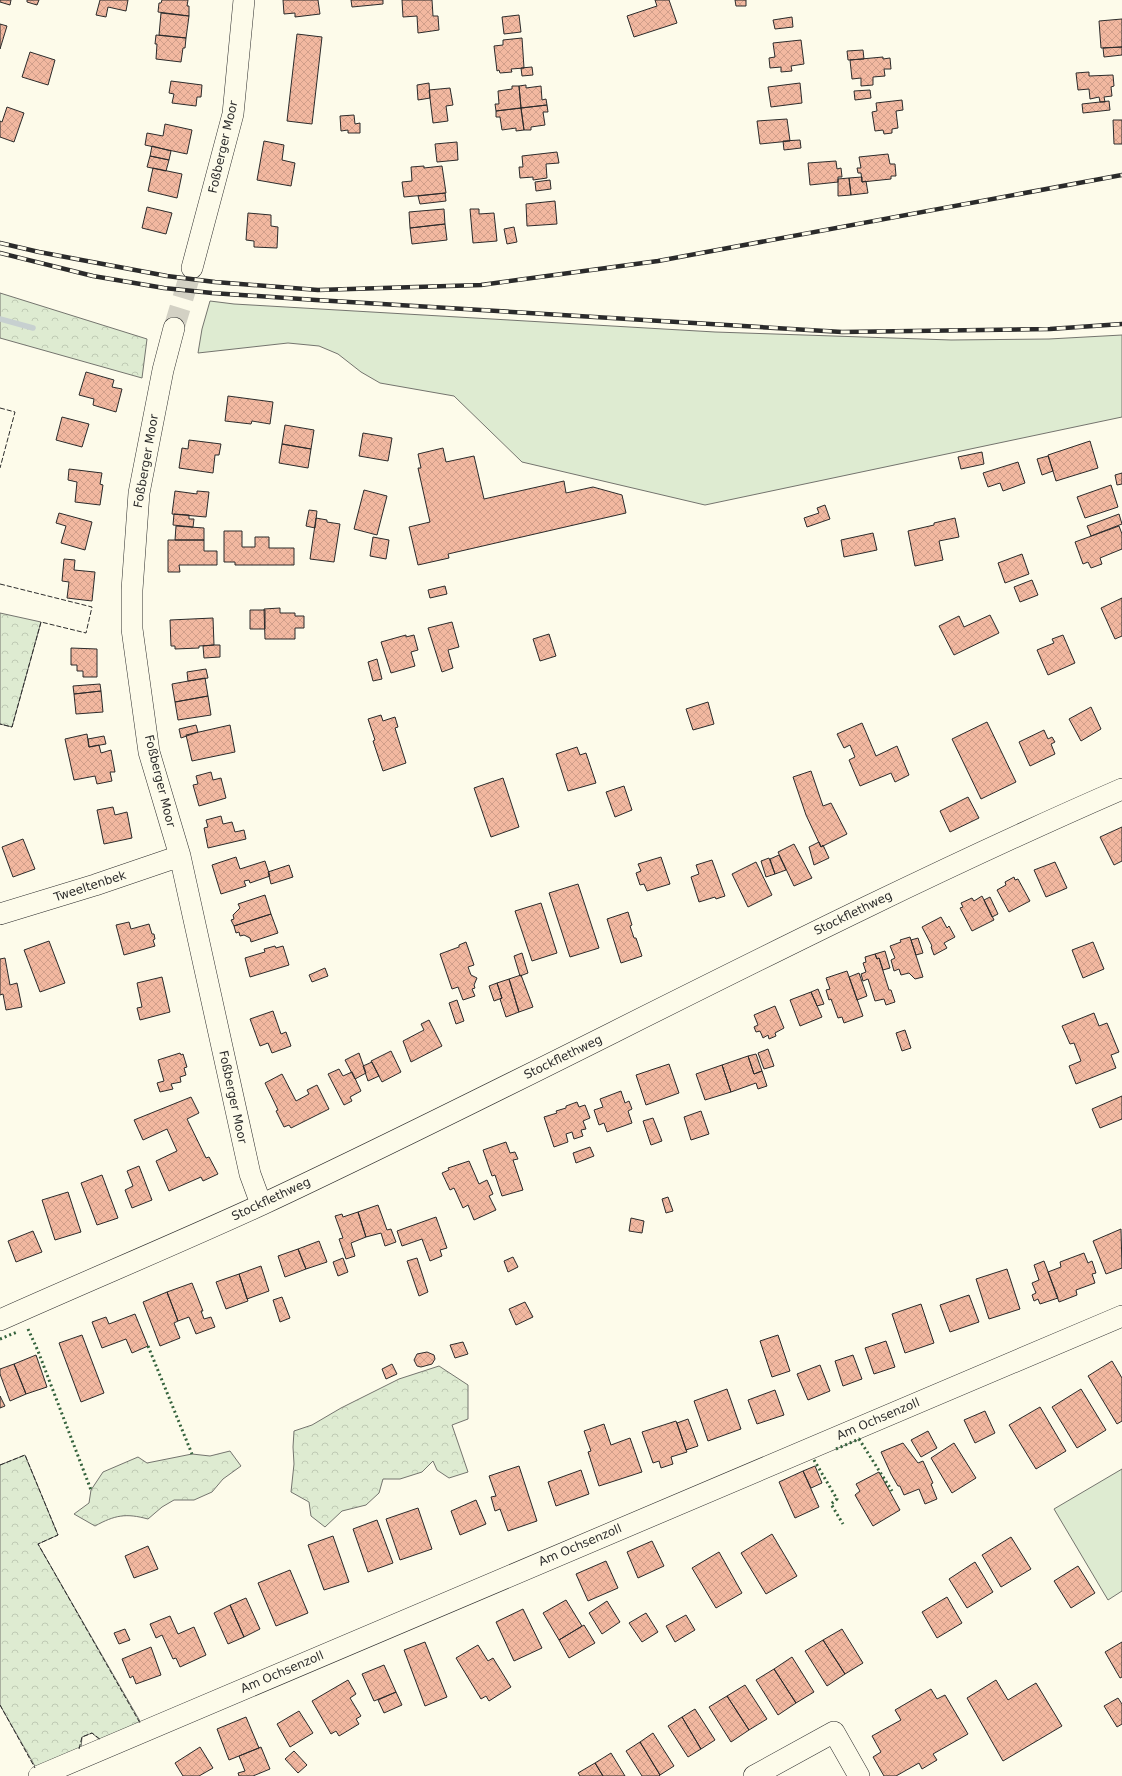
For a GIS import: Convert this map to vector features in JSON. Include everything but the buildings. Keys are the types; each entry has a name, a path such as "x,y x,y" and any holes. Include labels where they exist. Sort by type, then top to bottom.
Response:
{"street":[{"name":"Foßberger Moor","path":"192,268 233,114 244,0"},
{"name":"Foßberger Moor","path":"174,328 163,370 139,493 132,590 132,621 149,752 180,856 250,1174 261,1204"},
{"name":"Stockflethweg","path":"0,1320 261,1204 588,1045 864,907 1122,789"},
{"name":"Tweeltenbek","path":"0,914 95,885 180,856"},
{"name":"Am Ochsenzoll","path":"38,1776 1122,1316"},
{"path":"754,1776 834,1732 859,1776"}],"green space":[{"path":"0,293 147,339 142,378 0,338"},
{"path":"210,301 234,304 715,332 951,340 1049,339 1122,335 1122,417 705,505 522,462 454,396 380,383 361,372 338,354 319,346 288,343 198,353 202,329"},
{"path":"0,613 41,622 12,727 0,724"},
{"path":"439,1366 468,1385 468,1419 452,1425 468,1472 449,1478 437,1470 433,1461 422,1472 400,1479 383,1479 379,1493 366,1505 342,1511 325,1527 311,1516 309,1502 291,1492 294,1464 294,1431 312,1425 341,1408 399,1379"},
{"path":"230,1451 241,1466 223,1479 212,1492 194,1500 174,1500 162,1507 148,1519 133,1516 121,1516 109,1519 95,1526 74,1514 89,1503 91,1490 103,1472 138,1457 147,1463 192,1454 210,1456"},
{"path":"25,1455 58,1535 38,1544 141,1723 100,1740 92,1733 82,1737 81,1748 36,1768 0,1705 0,1465"},
{"path":"1122,1469 1122,1591 1108,1600 1054,1509"}],"waterway":[{"path":"0,319 33,328"}],"tunnel":[{"path":"174,328 192,268"}],"railway":[{"path":"0,243 39,252 167,276 215,282 318,290 481,285 658,261 1122,175"},
{"path":"0,253 93,276 164,288 212,293 316,300 842,332 1050,329 1122,324"}],"hedge":[{"path":"28,1329 38,1351 91,1490"},
{"path":"0,1339 17,1332"},
{"path":"148,1346 192,1454"},
{"path":"836,1449 859,1439 892,1491"},
{"path":"814,1460 837,1499 831,1504 843,1524"}],"fence":[{"path":"0,408 15,412 0,468"},
{"path":"0,584 92,607 86,633 41,622 12,727 0,724"},
{"path":"0,1465 25,1455 58,1535 38,1544 140,1723"},
{"path":"0,1705 35,1768"},
{"path":"79,1749 82,1737 92,1733 101,1740"}]}
